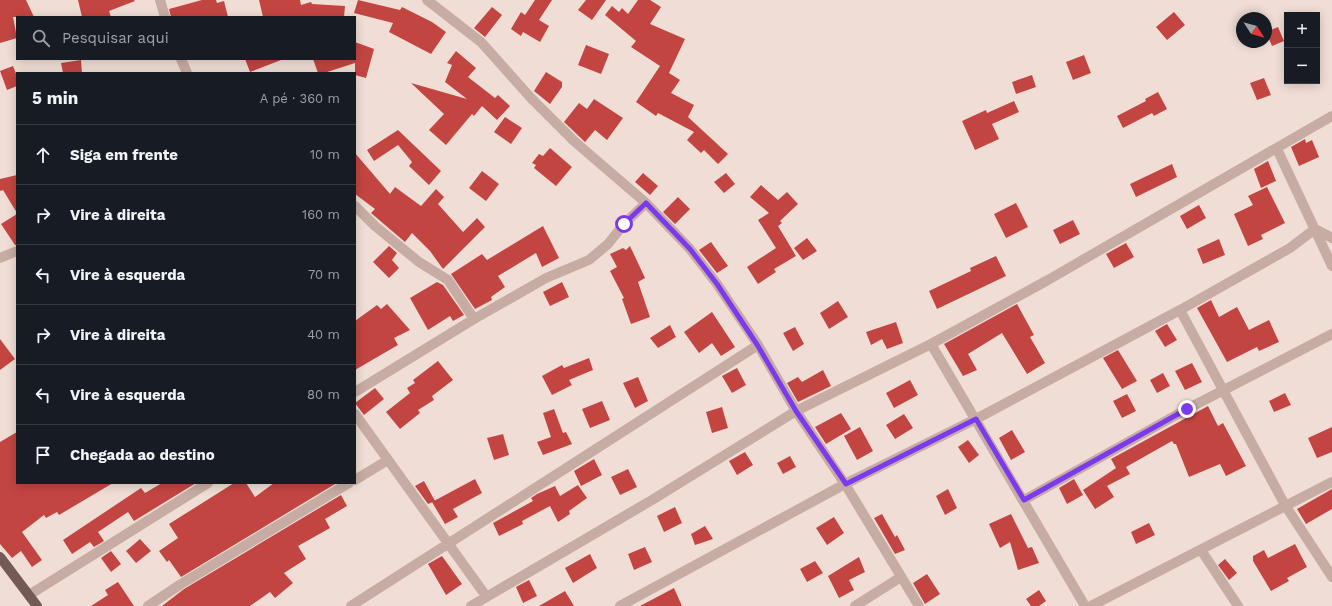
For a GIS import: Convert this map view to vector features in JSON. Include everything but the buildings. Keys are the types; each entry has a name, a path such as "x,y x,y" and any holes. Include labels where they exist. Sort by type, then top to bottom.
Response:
{"main road":[{"path":"0,557 37,606"}],"street":[{"path":"160,0 165,16"},
{"path":"427,0 481,42 530,98 574,141 646,203 690,249 717,284 758,346 796,411 846,484 919,606"},
{"path":"181,60 187,72"},
{"path":"471,606 652,500 796,411 931,344 1048,280 1332,116"},
{"path":"1277,149 1332,266"},
{"path":"356,391 474,319 546,278 589,260 608,244 624,224 646,203"},
{"path":"356,207 375,226 419,262 448,280 474,319"},
{"path":"1315,229 1332,238"},
{"path":"620,606 846,484 976,419 1180,310 1290,248 1315,229"},
{"path":"0,258 16,251"},
{"path":"1180,310 1225,390 1285,505 1332,577"},
{"path":"1024,500 1225,390 1332,334"},
{"path":"931,344 1085,606"},
{"path":"351,606 758,346"},
{"path":"356,415 486,596"},
{"path":"356,479 388,460"},
{"path":"1091,606 1332,482"},
{"path":"29,594 206,484"},
{"path":"148,606 181,584 347,484"},
{"path":"1201,550 1238,606"},
{"path":"855,606 901,577"}],"route":[{"path":"624,224 646,203 690,249 717,284 758,346 796,411 846,484 976,419 1024,500 1187,409"}]}
